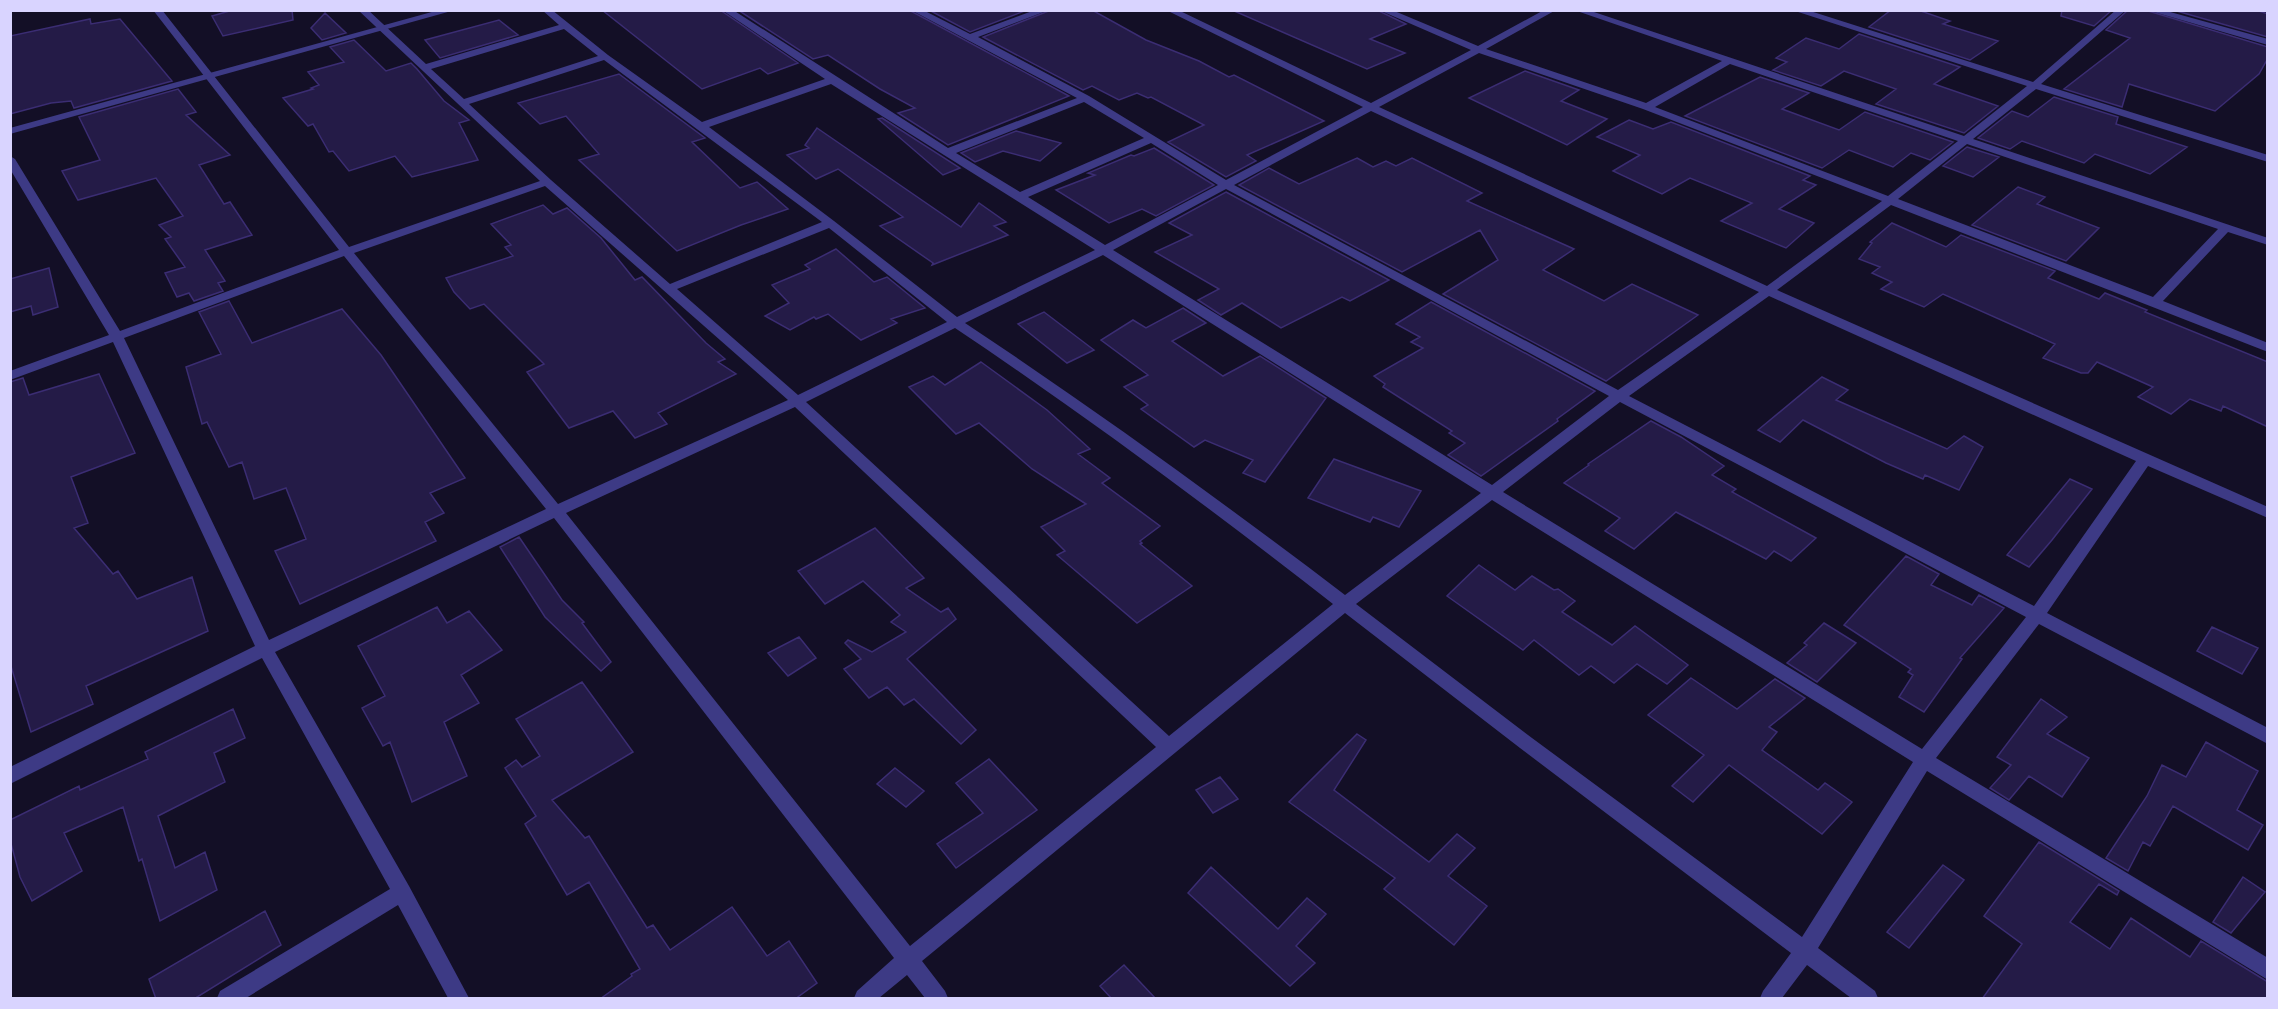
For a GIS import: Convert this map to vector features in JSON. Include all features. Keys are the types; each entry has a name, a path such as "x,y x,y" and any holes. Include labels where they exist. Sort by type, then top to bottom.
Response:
{"street":[{"path":"157,10 432,360 556,511 938,999"},
{"path":"362,10 547,182 797,401 1169,747"},
{"path":"10,131 451,10"},
{"path":"546,10 605,57 830,223 955,322 1066,396 1203,495 1343,605 1868,999"},
{"path":"915,10 1085,98 1228,186 1619,396 2268,737"},
{"path":"970,37 1045,10"},
{"path":"1170,10 1368,108 1768,291 2268,513"},
{"path":"1383,10 1478,49 1647,107 2155,302 2268,348"},
{"path":"10,776 265,649 556,511 797,401 1104,250 1228,186 1552,10"},
{"path":"1578,10 2268,242"},
{"path":"1796,10 2268,159"},
{"path":"864,999 908,960 1343,605 1619,396 1768,291 1890,200 2035,86 2087,38 2122,10"},
{"path":"2151,10 2268,42"},
{"path":"734,13 832,80 1019,197 1924,760 2268,970"},
{"path":"424,68 565,26"},
{"path":"462,103 605,57"},
{"path":"1647,107 1731,60"},
{"path":"701,126 832,80"},
{"path":"948,152 1085,98"},
{"path":"1019,197 1151,139"},
{"path":"10,159 117,337 265,649 402,892 459,999"},
{"path":"10,376 348,251 547,182"},
{"path":"670,288 830,223"},
{"path":"2155,302 2226,228"},
{"path":"1770,999 1804,952 1924,760 2036,616 2145,459"},
{"path":"227,999 402,892"}],"building":[{"path":"233,10 292,10 293,20 223,36 212,16"},
{"path":"602,10 720,10 798,63 768,74 760,68 702,89"},
{"path":"738,10 909,10 1069,96 948,145 898,113 915,108 880,89 828,55 813,59"},
{"path":"929,10 1027,10 970,32"},
{"path":"1051,10 1092,10 1146,40 1199,61 1229,77 1234,75 1324,121 1247,155 1256,161 1226,177 1168,142 1204,125 1151,97 1137,93 1119,100 1092,86 1083,90 983,37"},
{"path":"1232,10 1377,10 1406,24 1370,39 1405,53 1367,69"},
{"path":"1891,10 1918,10 1950,21 1943,24 1998,41 1970,60 1869,27"},
{"path":"2062,10 2112,10 2094,26 2061,16"},
{"path":"2128,10 2145,10 2268,47 2268,58 2259,74 2215,111 2129,84 2122,107 2064,89 2130,38 2106,30"},
{"path":"2173,10 2256,10 2268,14 2268,37"},
{"path":"325,13 346,33 322,40 311,28"},
{"path":"90,19 91,24 120,19 172,81 74,108 71,101 51,103 10,114 10,36"},
{"path":"499,20 518,35 440,58 425,40"},
{"path":"1859,34 1960,67 1934,84 1998,106 1964,133 1876,104 1896,89 1844,71 1821,86 1773,70 1787,62 1776,58 1806,38 1839,49"},
{"path":"354,40 386,71 411,63 444,101 469,120 459,123 478,160 412,177 395,156 349,171 333,151 329,152 313,124 308,126 283,98 319,85 308,72 344,62 330,47"},
{"path":"1525,71 1579,90 1561,101 1607,119 1567,145 1469,98"},
{"path":"619,74 705,138 692,142 740,188 757,182 788,209 677,251 579,160 599,154 566,116 540,124 518,103"},
{"path":"1760,77 1809,93 1782,109 1839,130 1865,112 1953,142 1930,160 1911,153 1893,167 1849,150 1822,168 1685,116"},
{"path":"178,89 196,112 186,115 230,155 199,165 224,204 230,202 252,235 205,250 225,281 218,283 223,291 194,301 189,293 177,297 165,273 185,267 165,239 171,237 159,225 183,216 156,178 78,200 62,171 100,160 79,117"},
{"path":"2054,97 2118,117 2116,124 2187,147 2150,174 2095,154 2084,163 2022,141 2010,149 1978,138 2012,111 2028,117"},
{"path":"882,118 960,168 943,175 878,119"},
{"path":"1629,120 1653,129 1671,122 1810,176 1803,180 1816,185 1779,209 1814,223 1786,248 1721,221 1752,203 1690,178 1662,194 1613,171 1640,155 1597,137"},
{"path":"817,128 961,227 979,203 1006,222 994,226 1008,235 932,265 933,263 880,226 903,217 838,169 816,179 787,155 809,148 805,145"},
{"path":"1016,131 1061,143 1040,161 1003,151 975,162 961,153"},
{"path":"1967,147 1999,157 1973,177 1943,166"},
{"path":"1154,148 1214,185 1156,216 1142,209 1109,223 1056,190 1095,175 1088,173"},
{"path":"1357,158 1373,167 1386,161 1396,166 1412,158 1482,193 1467,201 1574,249 1543,270 1604,301 1632,284 1698,315 1606,381 1443,294 1498,260 1480,230 1402,272 1239,185 1269,168 1299,184"},
{"path":"2018,187 2045,197 2037,204 2099,228 2066,261 1972,225"},
{"path":"1226,192 1389,280 1350,301 1342,297 1281,328 1242,303 1221,315 1198,300 1219,289 1155,252 1192,235 1169,223"},
{"path":"543,205 553,214 567,208 601,238 635,280 642,277 706,343 725,359 718,362 736,374 658,413 667,424 635,438 613,411 569,428 527,372 544,364 484,304 470,309 454,292 446,278 513,256 505,247 511,245 491,224"},
{"path":"1892,223 1946,247 1961,235 2055,271 2048,278 2099,299 2105,293 2147,310 2145,312 2268,362 2268,427 2223,406 2221,411 2190,399 2171,414 2138,397 2153,387 2097,362 2088,373 2081,373 2043,358 2055,344 1943,294 1924,307 1881,289 1892,282 1872,273 1880,267 1859,259 1872,243 1870,242"},
{"path":"836,249 874,282 887,277 925,308 891,319 897,323 861,340 828,314 816,319 814,317 790,330 765,316 789,303 772,285 810,269 805,265"},
{"path":"49,268 58,307 33,315 31,306 10,312 10,279"},
{"path":"229,301 252,343 342,309 381,355 465,478 430,493 444,513 425,522 436,541 300,604 275,551 306,539 286,488 254,499 242,462 229,467 207,422 202,424 186,367 221,354 199,312"},
{"path":"1431,302 1595,391 1557,419 1558,421 1481,476 1448,455 1465,443 1449,433 1452,431 1383,387 1385,384 1374,376 1423,348 1411,342 1420,337 1396,324"},
{"path":"1183,308 1206,323 1172,341 1223,376 1260,356 1326,398 1265,482 1243,473 1253,460 1205,440 1194,447 1141,409 1148,405 1124,387 1148,375 1101,340 1133,320 1146,328"},
{"path":"1044,312 1094,350 1067,363 1018,324"},
{"path":"981,362 1047,410 1090,449 1078,454 1110,478 1102,483 1160,526 1140,541 1142,543 1140,544 1192,586 1137,623 1057,555 1065,551 1041,527 1086,504 1032,469 979,423 956,434 909,387 933,376 945,385"},
{"path":"99,374 135,453 71,477 88,523 74,528 113,574 118,571 137,599 192,577 208,631 86,686 93,704 31,732 10,663 10,382 23,378 29,395"},
{"path":"1822,377 1848,390 1836,400 1947,449 1964,436 1983,447 1959,490 1925,475 1923,479 1886,463 1803,420 1780,442 1758,430"},
{"path":"1651,421 1681,437 1724,466 1712,475 1736,489 1732,492 1816,538 1791,561 1774,551 1766,559 1676,512 1634,549 1605,531 1620,518 1564,483"},
{"path":"1334,459 1421,491 1399,527 1373,517 1370,522 1308,498"},
{"path":"2070,479 2092,489 2052,540 2029,567 2007,555"},
{"path":"875,528 924,578 906,588 941,612 948,608 956,619 907,659 976,730 961,744 914,699 904,705 887,687 869,698 844,669 861,659 845,643 848,640 872,652 906,632 891,622 900,615 863,581 825,604 798,571"},
{"path":"519,537 562,600 584,622 582,623 611,662 601,671 545,617 500,547"},
{"path":"1906,556 1939,574 1931,585 1972,605 1979,595 2004,608 1960,658 1962,659 1924,712 1899,697 1913,675 1908,672 1911,669 1844,625"},
{"path":"1479,565 1515,590 1532,576 1554,590 1558,589 1575,601 1562,612 1612,645 1635,626 1688,665 1667,684 1637,664 1614,683 1591,666 1579,675 1534,640 1523,650 1447,596"},
{"path":"437,607 447,623 469,611 502,650 461,675 479,703 444,722 467,776 412,802 390,742 383,746 362,708 385,696 358,646"},
{"path":"1824,623 1856,643 1817,682 1787,663 1807,645 1804,643"},
{"path":"2212,627 2258,648 2242,674 2197,651"},
{"path":"799,637 816,658 788,676 768,653"},
{"path":"1691,678 1737,709 1775,679 1805,698 1769,727 1777,732 1762,750 1818,790 1825,783 1852,802 1822,834 1729,765 1693,802 1672,786 1704,755 1648,715"},
{"path":"582,682 633,752 552,800 585,838 589,836 647,928 653,925 670,950 732,907 767,956 789,941 817,983 795,999 600,999 640,969 589,882 567,895 525,824 536,816 505,768 516,760 522,767 540,756 516,719"},
{"path":"2041,699 2067,717 2047,734 2089,758 2062,797 2029,776 2009,800 1990,788 2011,765 1997,757"},
{"path":"233,709 245,738 214,753 225,782 158,816 175,868 205,852 217,890 160,921 142,859 139,861 123,807 64,833 82,871 32,901 20,877 10,840 10,820 79,786 80,790 148,759 145,752"},
{"path":"1357,734 1366,740 1334,790 1429,862 1457,834 1475,848 1448,876 1487,906 1454,945 1384,889 1395,878 1289,802"},
{"path":"2206,742 2258,771 2237,810 2263,825 2248,850 2173,806 2150,846 2143,842 2128,871 2106,858 2147,796 2162,765 2186,777"},
{"path":"989,759 1037,810 956,868 937,844 983,813 956,783"},
{"path":"895,768 924,791 906,807 877,784"},
{"path":"1220,777 1238,799 1213,813 1196,790"},
{"path":"2039,842 2119,891 2117,895 2099,884 2070,922 2110,949 2131,918 2190,957 2201,941 2268,982 2268,999 1982,999 2022,944 1984,916"},
{"path":"1943,865 1964,880 1909,948 1887,932"},
{"path":"1211,867 1278,929 1307,898 1326,914 1296,946 1315,963 1290,986 1188,893"},
{"path":"2243,877 2265,892 2231,933 2213,922"},
{"path":"265,911 281,945 194,999 156,999 149,979"},
{"path":"1124,965 1156,999 1112,999 1100,986"}]}
